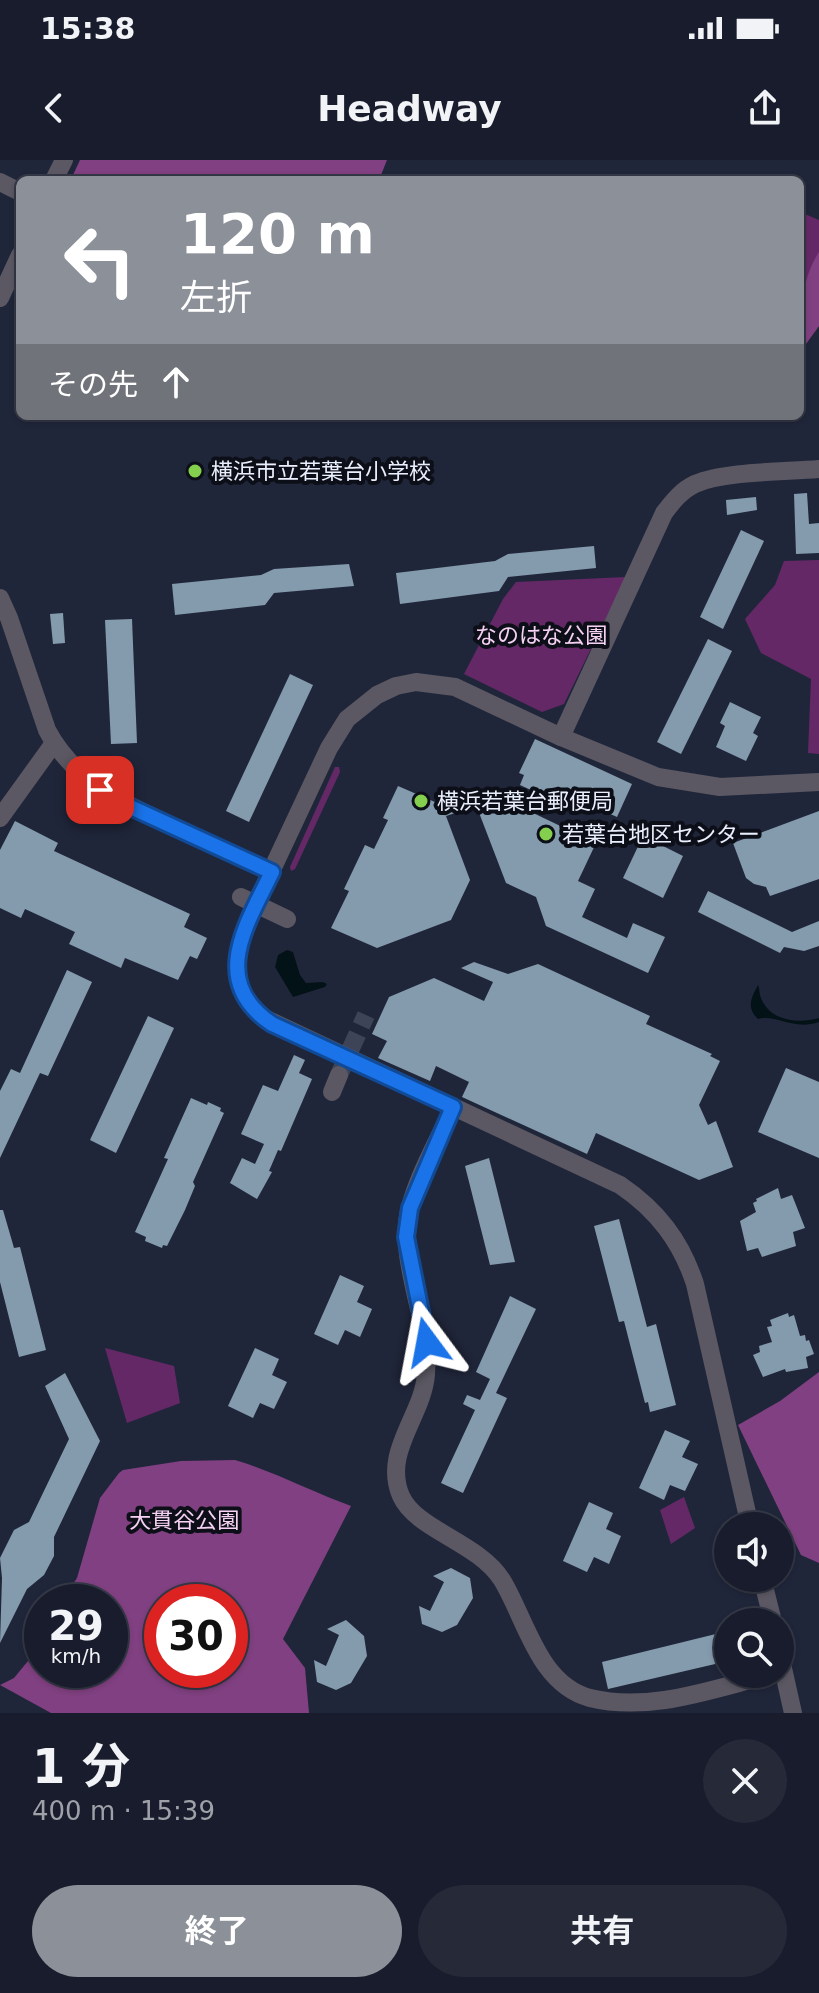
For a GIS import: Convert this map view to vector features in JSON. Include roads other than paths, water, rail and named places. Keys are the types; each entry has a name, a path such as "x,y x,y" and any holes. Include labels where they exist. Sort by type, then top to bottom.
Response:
{"street":[{"path":"0,298 16,264"},
{"path":"561,737 664,513 678,495 710,478 819,469"},
{"path":"0,598 44,722 54,743 82,775 111,797 272,872"},
{"path":"747,1512 687,1258 672,1232 652,1210 620,1185 272,1024 255,1011 241,988 236,959 251,914 338,731 357,709 386,690 416,682 455,687 561,737 639,770 675,781 720,787 819,782"},
{"path":"0,818 54,743"},
{"path":"241,897 287,919"},
{"path":"453,1107 410,1208 406,1237 427,1342 426,1379 398,1453 396,1474 401,1497 416,1517 456,1539 482,1558 501,1578 550,1671 587,1697 636,1704 664,1701 714,1687"},
{"path":"785,1688 793,1713"}],"tunnel":[{"path":"339,1075 366,1015"}],"place":[{"name":"横浜市立若葉台小学校","path":"195,471"},
{"name":"横浜若葉台郵便局","path":"421,801"},
{"name":"若葉台地区センター","path":"546,834"}],"park label":[{"name":"なのはな公園","path":"541,635"},
{"name":"大貫谷公園","path":"184,1520"}]}
